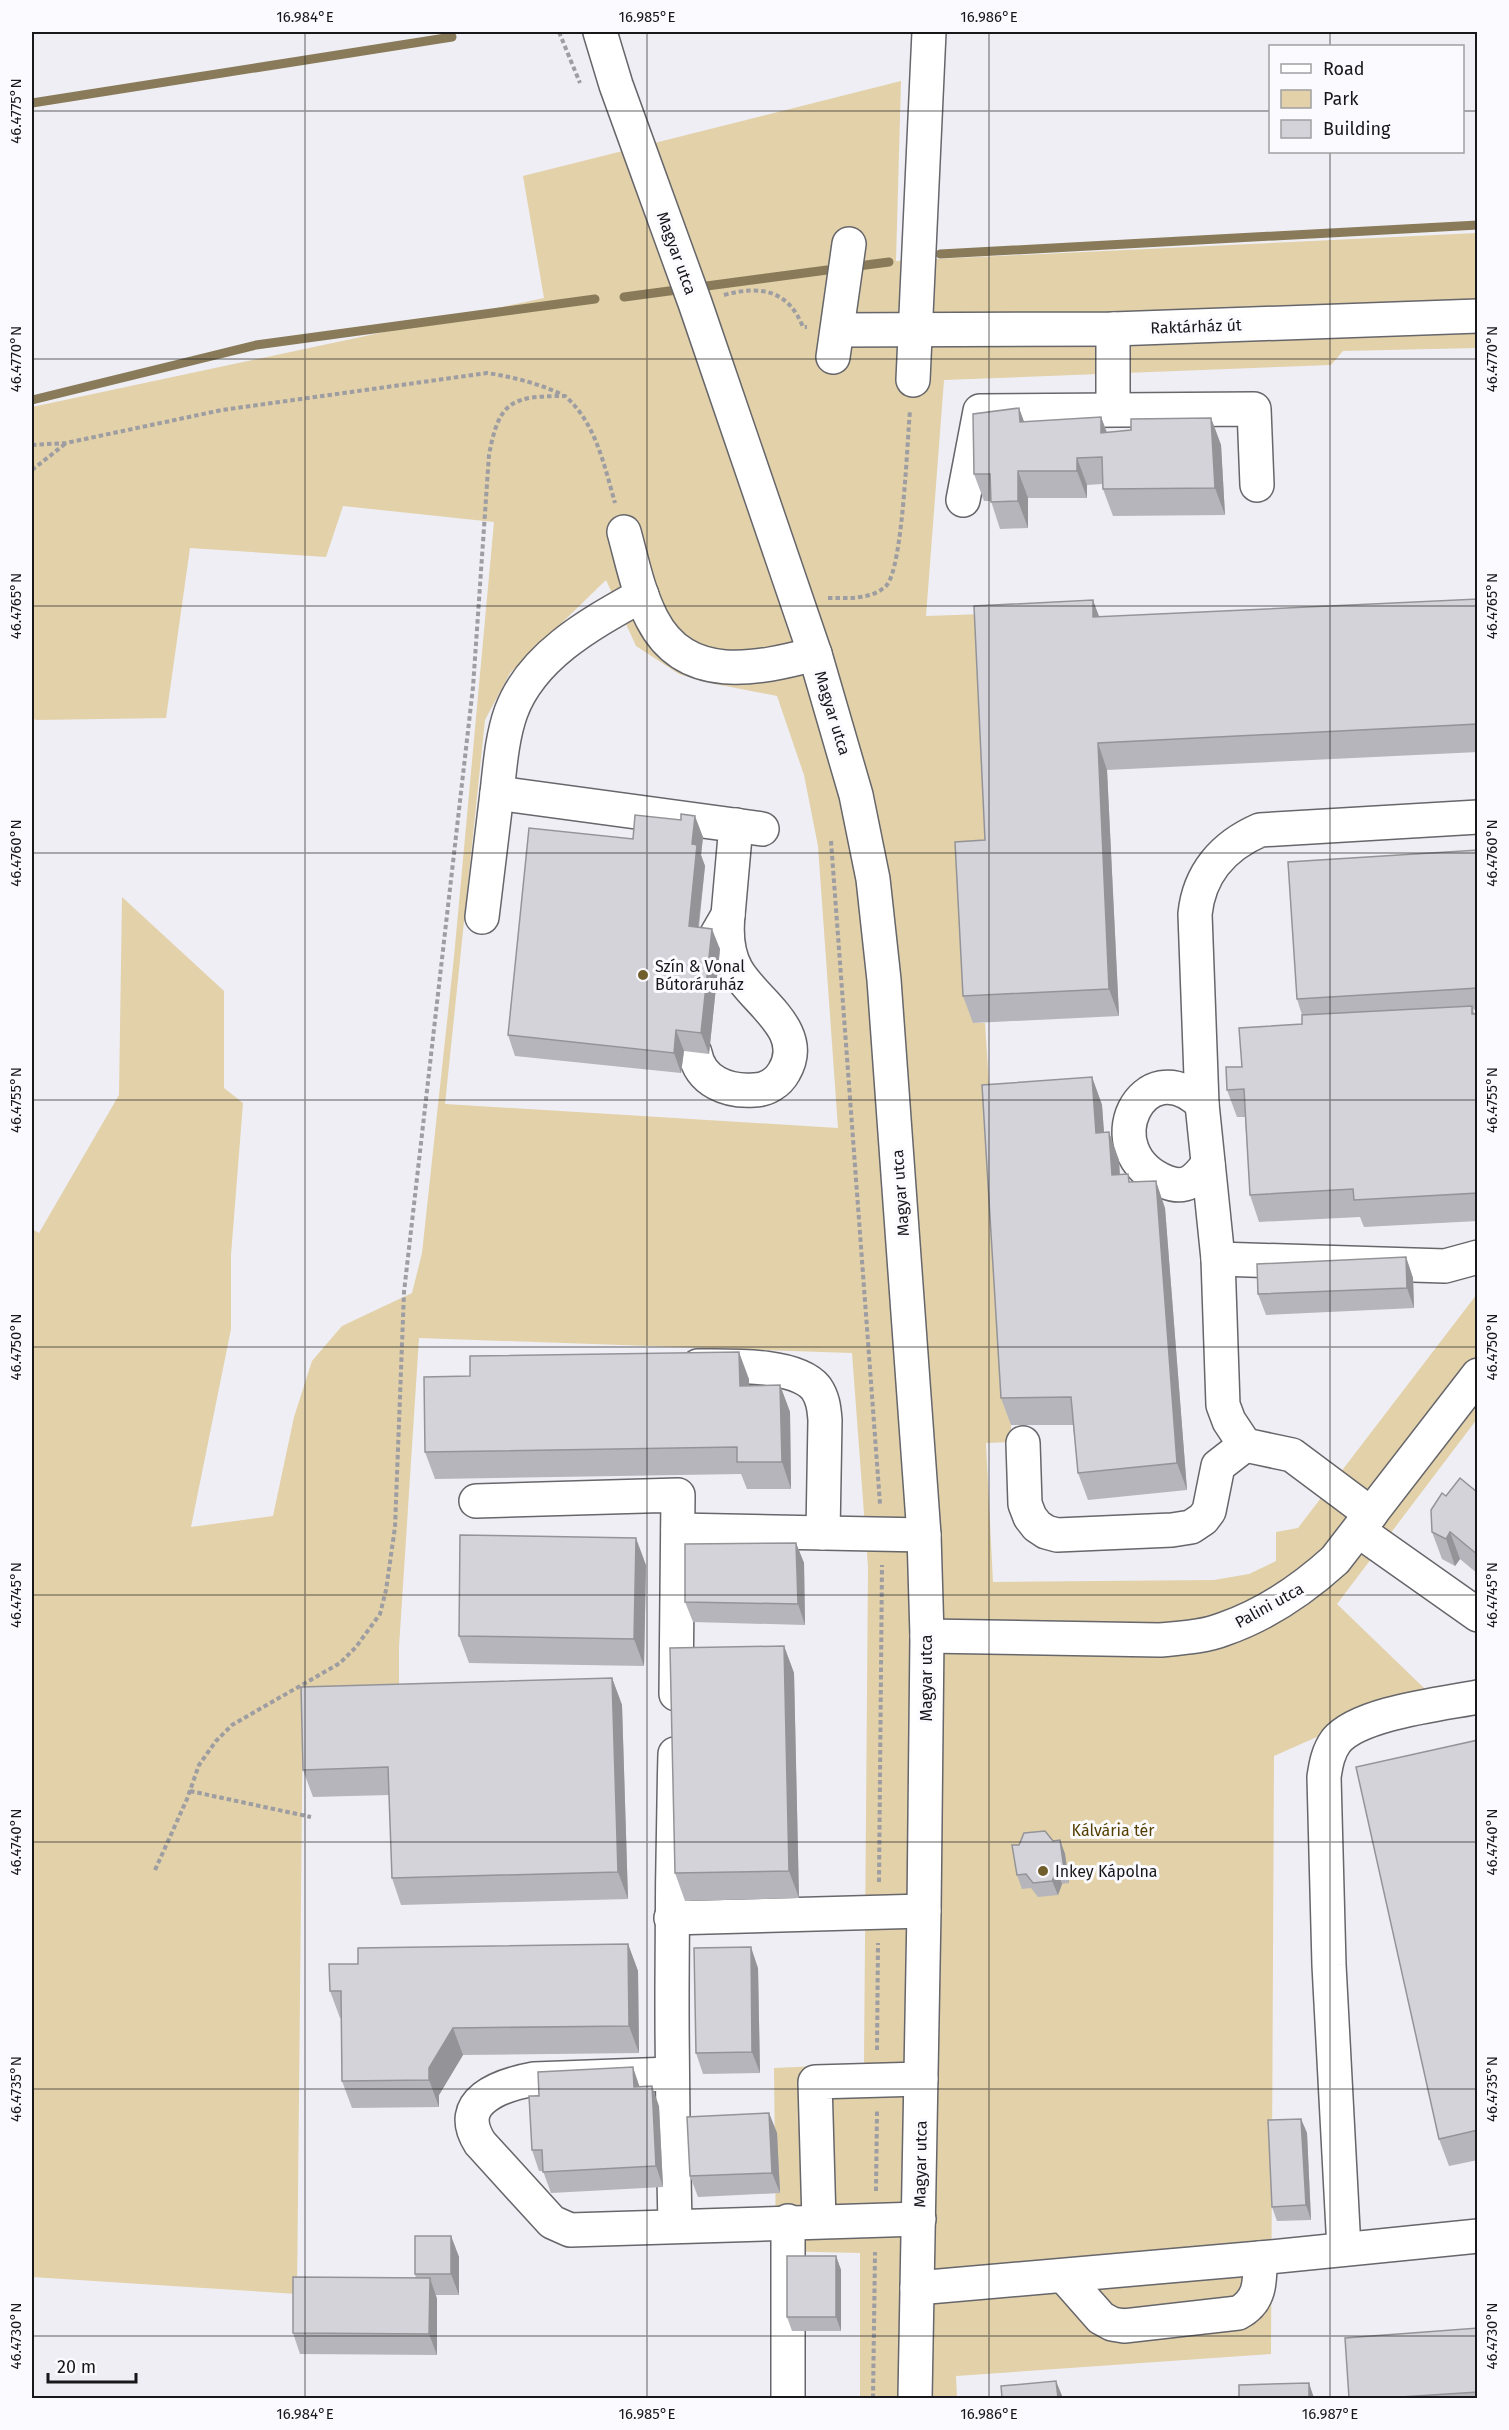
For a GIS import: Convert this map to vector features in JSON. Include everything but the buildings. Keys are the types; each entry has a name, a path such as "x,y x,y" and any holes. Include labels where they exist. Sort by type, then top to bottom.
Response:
{"main road":[{"name":"Magyar utca","path":"600,32 616,85 695,303 815,654 846,756 866,836 880,930 924,1535 927,1636 915,2398"},
{"path":"913,380 929,32"},
{"name":"Raktárház út","path":"849,244 835,344 914,330 1113,329 1478,316"},
{"path":"1113,329 1113,410"},
{"path":"963,500 980,411 1254,408 1257,485"},
{"path":"624,532 642,595 658,630 683,655 712,666 752,669 815,654"},
{"path":"482,917 506,730 521,690 557,649 642,595"},
{"path":"497,793 749,827 728,915 728,944 735,966 751,990 780,1021 788,1034 790,1055 783,1074 777,1081 757,1090 743,1091 723,1087 711,1080 701,1071 695,1053"},
{"path":"1478,817 1270,828 1251,834 1218,858 1197,896 1195,914 1202,1104 1218,1259 1222,1405 1229,1421 1245,1445 1292,1455 1365,1523 1478,1615"},
{"path":"709,949 728,915"},
{"path":"1202,1104 1189,1092 1172,1087 1149,1093 1134,1107 1130,1130 1134,1157 1149,1174 1192,1196 1214,1225"},
{"path":"1171,1184 1182,1186 1189,1184 1197,1179 1208,1164"},
{"path":"1218,1259 1444,1266 1478,1257"},
{"path":"691,1366 751,1366 783,1372 810,1382 818,1390 823,1403 825,1420 823,1533"},
{"name":"Palini utca","path":"927,1636 1134,1641 1192,1637 1222,1630 1268,1608 1311,1581 1335,1560 1478,1375"},
{"path":"1023,1443 1025,1504 1029,1517 1046,1532 1072,1536 1191,1527 1203,1519 1209,1510 1218,1466 1245,1445"},
{"path":"476,1501 678,1495 670,1918 675,2226"},
{"path":"678,1530 924,1535"},
{"path":"1344,2249 1329,1953 1324,1777 1328,1755 1336,1740 1348,1731 1378,1717 1478,1697"},
{"path":"670,1918 924,1911"},
{"path":"671,2074 534,2079 513,2083 495,2090 480,2101 473,2112 471,2122 473,2133 552,2222 570,2230 919,2218"},
{"path":"788,2398 815,2082 921,2079"},
{"path":"917,2288 1478,2236"},
{"path":"1064,2276 1101,2318 1124,2326 1238,2313 1247,2308 1258,2294 1266,2257"}],"path":[{"path":"695,303 735,293 759,290 772,292 784,298 798,313 803,327"},
{"path":"32,445 66,443 222,411 487,373 542,385 565,396 582,415 596,442 624,532"},
{"path":"847,598 874,595 888,584 898,553 913,380"},
{"path":"155,1870 199,1765 216,1742 232,1725 340,1663 356,1647 380,1614 386,1590 394,1527 404,1292 473,687 489,455 497,421 517,400 532,396 565,396"},
{"path":"32,471 66,443"},
{"path":"831,840 882,1534 873,2398"},
{"path":"190,1791 310,1817"}],"green space":[{"name":"Kálvária tér","path":"901,81 896,261 1477,233 1477,348 1343,351 1331,365 944,380 926,616 984,614 995,867 973,1023 985,1023 1011,1425 1011,1442 986,1443 993,1582 1214,1580 1249,1574 1276,1561 1276,1532 1298,1528 1477,1294 1477,1419 1337,1604 1425,1689 1274,1756 1271,2354 956,2376 957,2398 860,2398 860,2253 776,2251 774,2068 864,2064 868,1567 852,1353 419,1338 399,1647 399,1696 303,1701 297,2294 32,2277 32,1229 39,1233 119,1095 122,897 224,991 224,1088 243,1103 231,1255 231,1329 191,1527 273,1516 294,1417 312,1361 342,1326 412,1293 422,1253 454,957 494,522 343,506 326,557 190,548 166,718 32,719 32,407 544,298 523,176","holes":["606,580 636,646 679,674 705,682 777,696 804,775 818,846 838,1128 445,1104 485,720 510,673"]}],"waterway":[{"path":"32,103 452,37"},
{"path":"940,254 1478,225"},
{"path":"858,266 889,262"},
{"path":"624,297 827,270"},
{"path":"32,400 256,345 595,299"}],"place":[{"name":"Szín & Vonal Bútoráruház","path":"643,975"},
{"name":"Inkey Kápolna","path":"1043,1871"}]}
